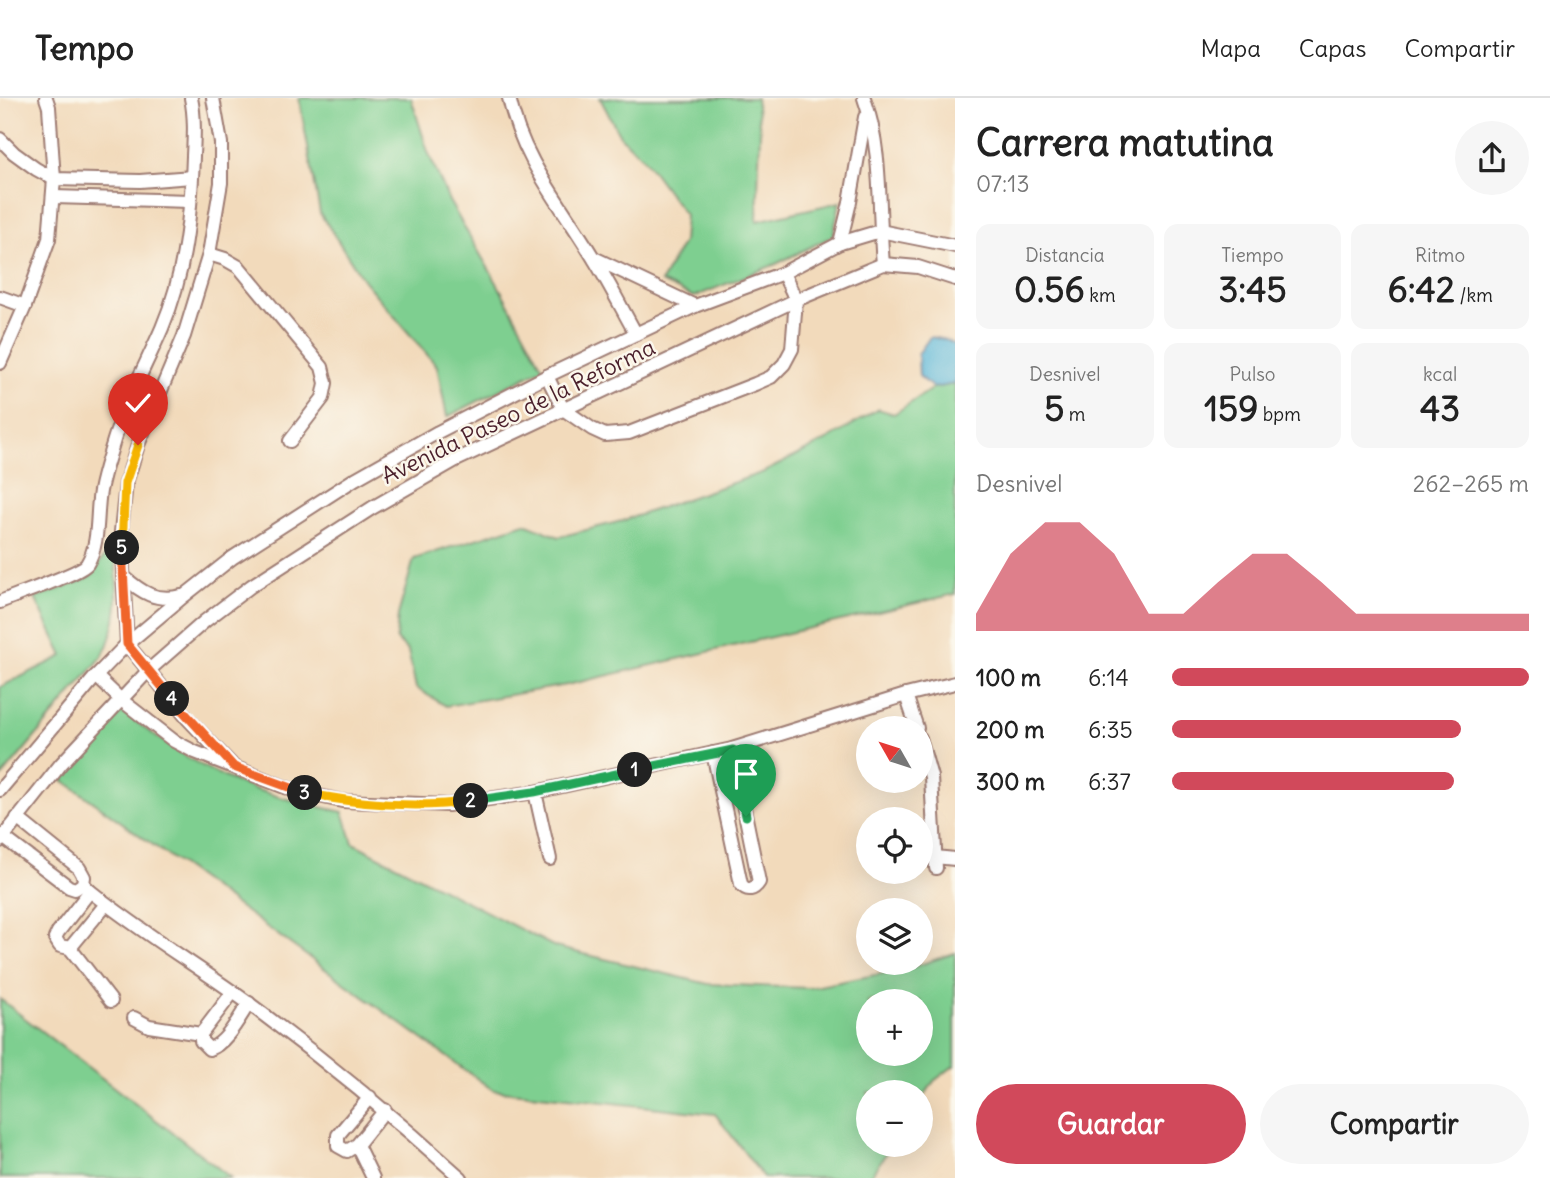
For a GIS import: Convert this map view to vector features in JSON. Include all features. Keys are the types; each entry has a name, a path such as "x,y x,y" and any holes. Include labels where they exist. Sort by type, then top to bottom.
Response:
{"street":[{"path":"0,363 25,306 49,239 54,178 46,98"},
{"path":"0,602 76,573 88,562 96,534 100,491 115,436 134,386 163,326 183,261 192,177 194,113 191,98"},
{"path":"213,98 220,143 221,183 209,254 184,336 125,483 121,532 127,644 187,718 234,767"},
{"path":"509,98 534,166 594,257 636,334"},
{"path":"866,102 879,177 883,264"},
{"path":"840,243 859,158 866,102"},
{"path":"0,139 36,169 54,178 140,181 192,177"},
{"path":"54,197 190,201"},
{"name":"Avenida Paseo de la Reforma","path":"0,790 96,676 127,644 184,596 232,558 355,479 451,424 695,306 783,274 840,243 880,231 955,246"},
{"path":"209,254 239,267 322,367 326,383 323,398 290,441"},
{"path":"594,257 695,306"},
{"name":"Avenida Paseo de la Reforma","path":"2,839 61,764 148,671 205,621 251,586 372,508 454,461 796,300 883,264 918,267 955,279"},
{"path":"547,376 563,410 605,435 629,433 755,384 771,377 784,364 792,349 796,300 783,274"},
{"path":"0,297 25,306"},
{"path":"123,576 150,597 167,600 184,596"},
{"path":"96,676 120,699 174,741 195,752 295,791 342,802 447,805 534,792 733,750 906,695 955,683"},
{"path":"906,695 913,716"},
{"path":"713,753 741,884 750,890 759,882 733,750"},
{"path":"534,792 550,859"},
{"path":"932,793 936,862 955,859"},
{"path":"18,818 79,868 86,888 106,905 249,1003 370,1097 461,1178"},
{"path":"2,839 69,887 86,888"},
{"path":"86,888 55,938 60,946 70,948 111,1001"},
{"path":"70,948 106,905"},
{"path":"233,992 201,1034 201,1041 209,1049 215,1047 249,1003"},
{"path":"134,1018 149,1026 201,1034"},
{"path":"370,1097 337,1139 338,1146 347,1152 357,1145 385,1110"},
{"path":"357,1145 373,1178"}],"green space":[{"path":"299,98 411,98 428,152 449,201 543,368 447,417 437,366 364,281 320,213"},
{"path":"600,98 756,98 760,132 757,221 840,202 833,236 776,264 694,297 661,282 683,242 685,215 644,159 620,136"},
{"path":"955,384 955,594 567,685 446,706 416,688 408,651 396,639 398,615 414,559 525,523 559,537 622,521 764,472 829,439 878,409 894,414 933,388"},
{"path":"106,554 115,554 117,607 112,631 102,657 0,779 0,687 63,656 35,598 84,580 91,575"},
{"path":"122,711 180,753 233,781 295,801 343,812 353,843 555,947 708,984 809,988 875,975 933,975 933,960 955,953 955,1065 933,1083 933,1080 856,1080 856,1157 884,1157 869,1178 764,1178 715,1114 493,1090 63,780"},
{"path":"0,999 231,1178 0,1178"}],"water":[{"path":"930,337 955,345 955,384 933,388 919,376 918,354"}],"route":[{"path":"138,445 125,483 121,532 127,644 187,718 234,767 295,791 342,802 447,805 534,792 733,750 746,816"}]}
